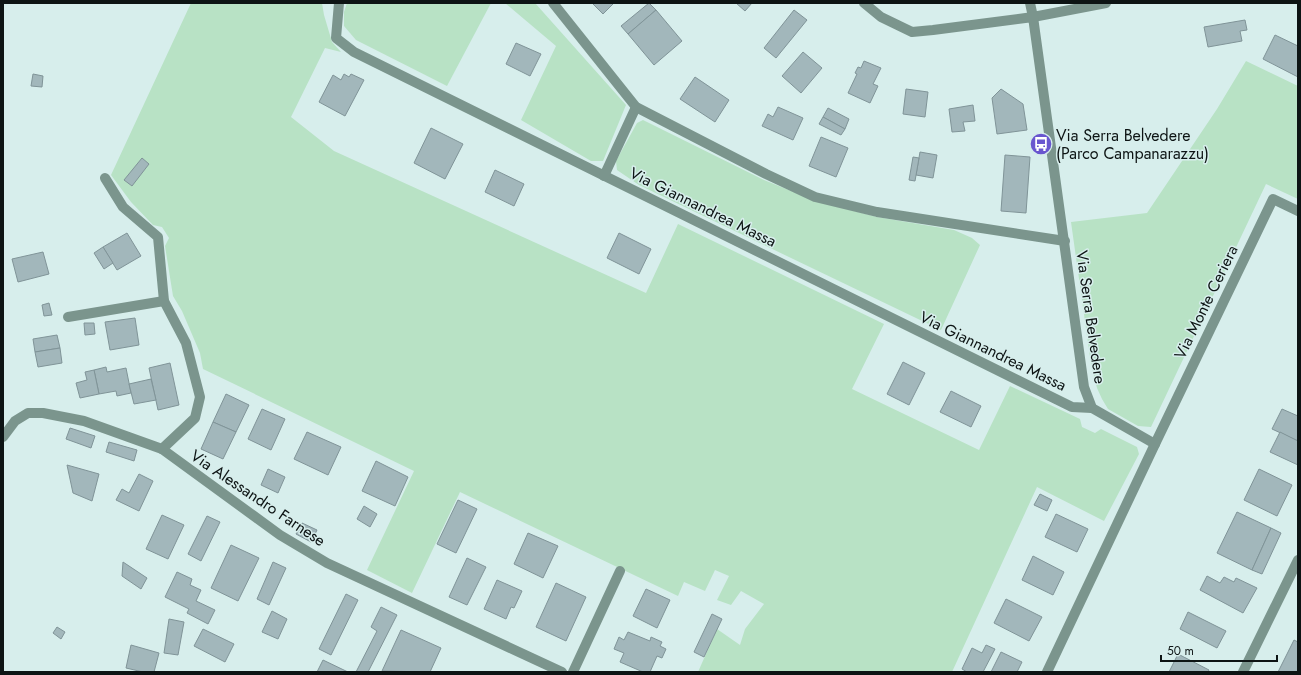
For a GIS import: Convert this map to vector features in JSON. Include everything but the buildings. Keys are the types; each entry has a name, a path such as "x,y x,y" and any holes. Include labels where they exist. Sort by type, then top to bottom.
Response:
{"street":[{"name":"Via Giannandrea Massa","path":"339,3 336,38 354,52 1072,407 1092,408"},
{"path":"553,3 636,107 766,174 815,197 877,212 1065,241"},
{"path":"864,3 881,17 912,32 1033,17 1106,3"},
{"name":"Via Serra Belvedere","path":"1030,3 1065,241 1084,387 1092,408 1155,444"},
{"path":"604,176 636,107"},
{"path":"105,178 123,207 158,237 164,301 186,343 200,396 195,418 162,449"},
{"name":"Via Monte Ceriera","path":"1155,444 1273,199 1298,211"},
{"path":"68,317 164,301"},
{"name":"Via Alessandro Farnese","path":"3,437 15,421 28,413 42,413 84,421 162,449 280,535 327,563 562,672"},
{"path":"1047,672 1155,444"},
{"path":"1243,672 1298,560"},
{"path":"573,672 620,571"}],"green space":[{"path":"191,3 322,3 332,42 341,52 325,48 291,117 334,151 646,293 678,224 884,324 852,389 979,450 1010,386 1080,419 1082,427 1095,433 1101,429 1137,447 1139,454 1104,521 1037,487 952,672 698,672 717,629 740,645 745,629 764,604 741,591 731,605 717,600 729,576 715,570 705,591 684,582 678,596 460,492 412,593 367,570 414,471 203,369 200,353 182,311 173,296 165,246 169,238 162,227 153,225 131,202 111,175"},
{"path":"347,3 491,3 447,86 356,40 344,26 344,12"},
{"path":"505,3 535,3 626,105 603,161 591,161 521,120 556,46"},
{"path":"1246,61 1298,86 1298,199 1266,184 1151,427 1138,426 1108,409 1097,388 1091,364 1071,222 1147,213 1217,109"},
{"path":"643,120 764,180 816,201 877,217 954,230 972,238 980,245 941,330 639,185 617,170 616,161 637,123"}],"place":[{"name":"Via Serra Belvedere (Parco Campanarazzu)","path":"1041,144"}]}
